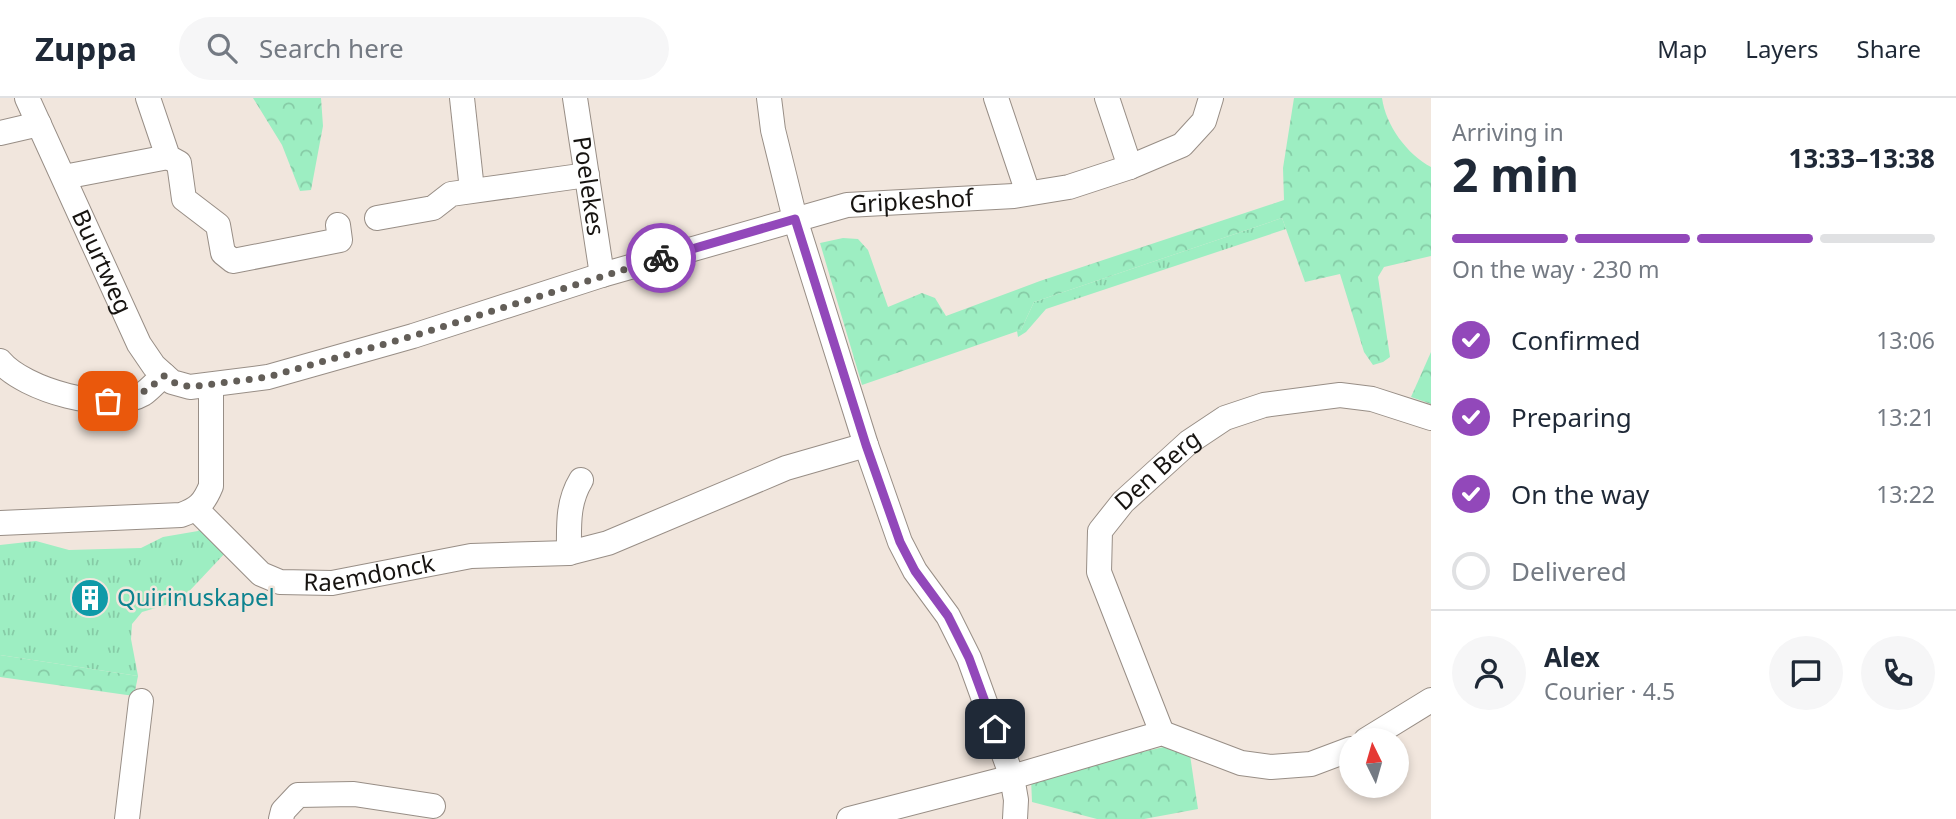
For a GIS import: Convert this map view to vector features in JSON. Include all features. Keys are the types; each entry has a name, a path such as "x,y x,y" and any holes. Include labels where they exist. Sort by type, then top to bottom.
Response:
{"street":[{"name":"Buurtweg","path":"27,98 139,344 164,376"},
{"path":"148,98 168,157"},
{"path":"462,98 472,190"},
{"name":"Poelekes","path":"575,98 602,275"},
{"path":"769,98 795,219 866,445 900,542 915,571 948,616 969,658 1012,777 1016,800 1015,819"},
{"path":"996,98 1028,193"},
{"path":"1107,98 1130,167"},
{"name":"Gripkeshof","path":"795,219 847,205 1028,193 1069,187 1130,167 1182,145 1204,121 1210,98"},
{"path":"0,132 39,124"},
{"path":"64,177 168,157 179,163 184,199 218,225 223,253 233,261 340,240 338,225"},
{"path":"377,218 433,208 451,194 587,174"},
{"path":"0,361 9,372 34,384 63,394 108,401 125,400 143,394 164,376 172,382 190,387 268,377 413,336 602,275 795,219"},
{"path":"0,523 181,515 197,510 211,486 211,385"},
{"name":"Den Berg","path":"1162,733 1099,572 1100,531 1122,502 1189,442 1225,418 1264,405 1340,395 1372,399 1431,418"},
{"name":"Raemdonck","path":"197,510 261,574 280,582 332,583 471,556 569,553 608,542 786,468 866,445"},
{"path":"569,553 570,508 574,492 581,480"},
{"path":"1386,728 1431,700"},
{"path":"127,819 141,701"},
{"path":"849,819 1012,777 1162,733 1241,763 1271,767 1311,764 1339,754"},
{"path":"281,819 283,811 298,795 354,794 433,806"}],"green space":[{"path":"253,98 321,98 323,126 311,190 300,191 282,145"},
{"path":"1294,98 1382,98 1388,119 1399,138 1414,155 1431,167 1431,256 1384,267 1378,277 1390,357 1383,362 1373,365 1364,352 1340,274 1305,282 1282,218 1034,302 1021,330 862,385 820,243 843,238 858,239 868,250 888,307 922,293 935,298 946,316 1040,281 1284,200 1283,168"},
{"path":"1282,218 1286,229 1046,309 1026,332 1018,337 1017,331 1021,330 1034,302"},
{"path":"1431,352 1431,404 1411,397"},
{"path":"202,527 227,551 180,601 142,612 132,624 131,639 138,676 0,655 0,545 36,541 69,550 141,548 163,537 198,531"},
{"path":"0,655 138,676 134,696 0,677"},
{"path":"1168,746 1190,755 1198,809 1144,819 1097,819 1032,802 1031,778"}],"way so far":[{"path":"108,401 125,400 143,394 164,376 172,382 190,387 268,377 413,336 661,258"}],"place":[{"name":"Quirinuskapel","path":"90,598"}],"route":[{"path":"661,258 795,219 866,445 900,542 915,571 948,616 969,658 995,729"}]}
